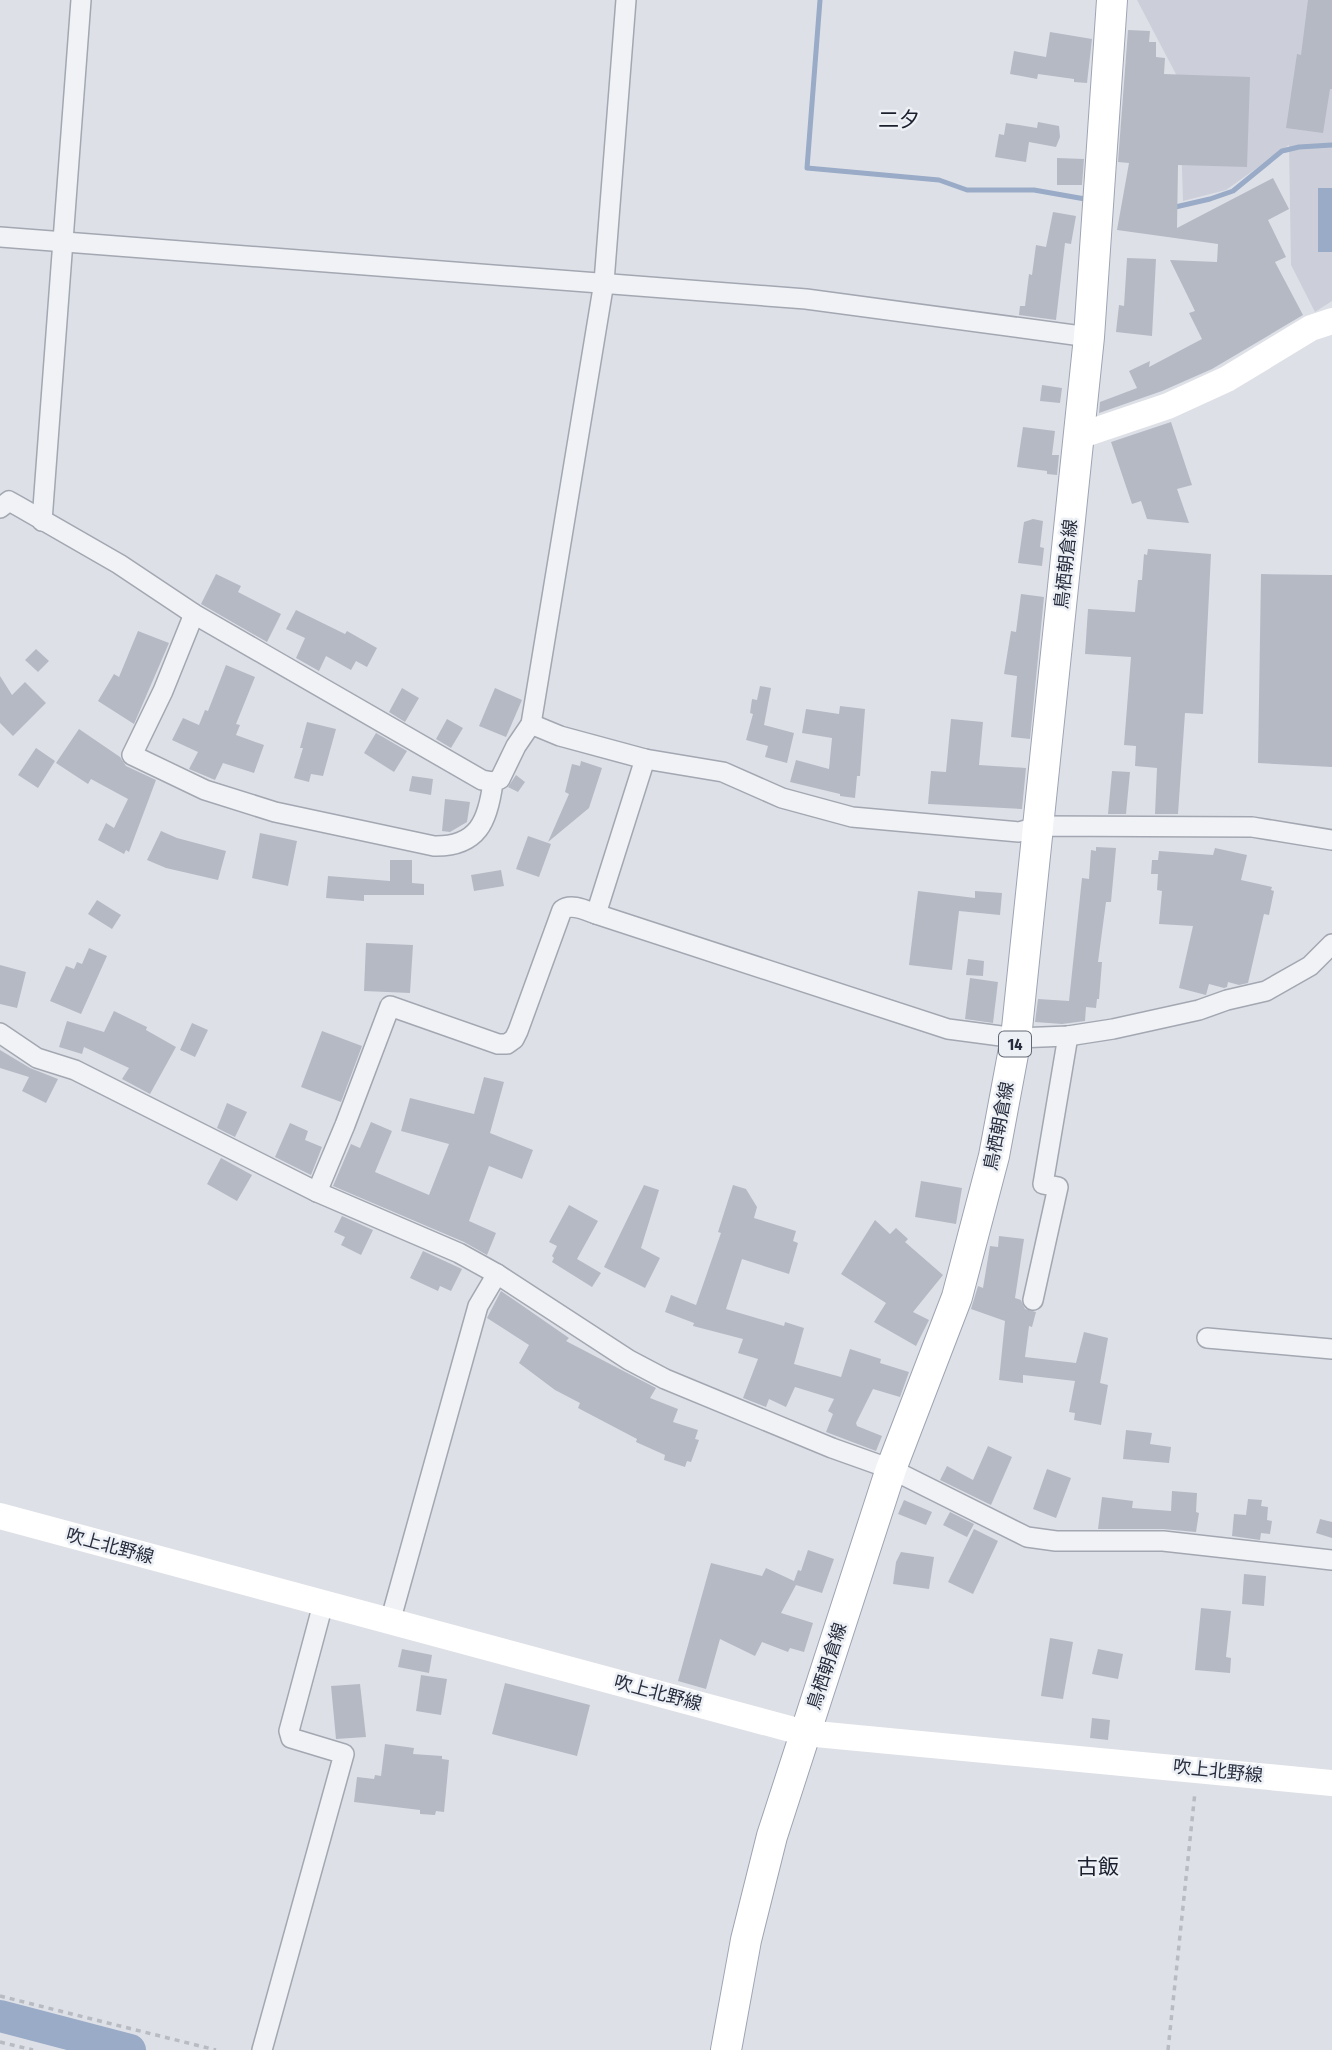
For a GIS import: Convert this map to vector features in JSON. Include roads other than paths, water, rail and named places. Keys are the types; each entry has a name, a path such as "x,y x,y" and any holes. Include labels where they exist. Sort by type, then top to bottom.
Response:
{"main road":[{"name":"鳥栖朝倉線","path":"726,2050 746,1940 772,1836 891,1469 943,1335 970,1254 994,1156 1016,1038 1079,436 1089,337 1112,0"},
{"path":"1079,436 1168,406 1227,379 1311,328 1332,321"},
{"name":"吹上北野線","path":"0,1516 805,1733 1332,1783"}],"street":[{"path":"42,521 81,0"},
{"path":"0,508 9,501 120,564 194,614 482,780 494,782 500,779 516,746 531,724 604,282 626,0"},
{"path":"0,237 806,299 1089,337"},
{"path":"194,614 163,691 132,755 205,790 275,812 434,846 450,846 466,841 482,826 490,808 494,782"},
{"path":"531,724 560,736 645,759 723,772 782,798 852,817 1019,832 1039,826 1252,827 1332,841"},
{"path":"596,914 645,759"},
{"path":"317,1192 390,1006 507,1045 518,1031 562,911 571,906 948,1029 1016,1038 1068,1036 1113,1029 1199,1010 1266,991 1310,965 1332,944"},
{"path":"0,1033 37,1058 75,1070 317,1192 459,1253 497,1274 628,1360 665,1379 832,1448 891,1469 1027,1537 1056,1541 1163,1541 1332,1560"},
{"path":"1033,1300 1058,1187 1043,1184 1068,1036"},
{"path":"390,1622 478,1306 497,1274"},
{"path":"1207,1338 1332,1349"},
{"path":"261,2050 344,1754 291,1738 289,1731 323,1604"}],"water":[{"path":"1318,188 1332,188 1332,252 1318,252"}],"waterway":[{"path":"820,0 807,168 939,180 967,190 1034,190 1085,199"},
{"path":"1171,208 1233,191 1282,151 1332,145"},
{"path":"0,2016 130,2050"}],"district":[{"name":"二夕","path":"899,120"},
{"name":"古飯","path":"1098,1867"}]}
